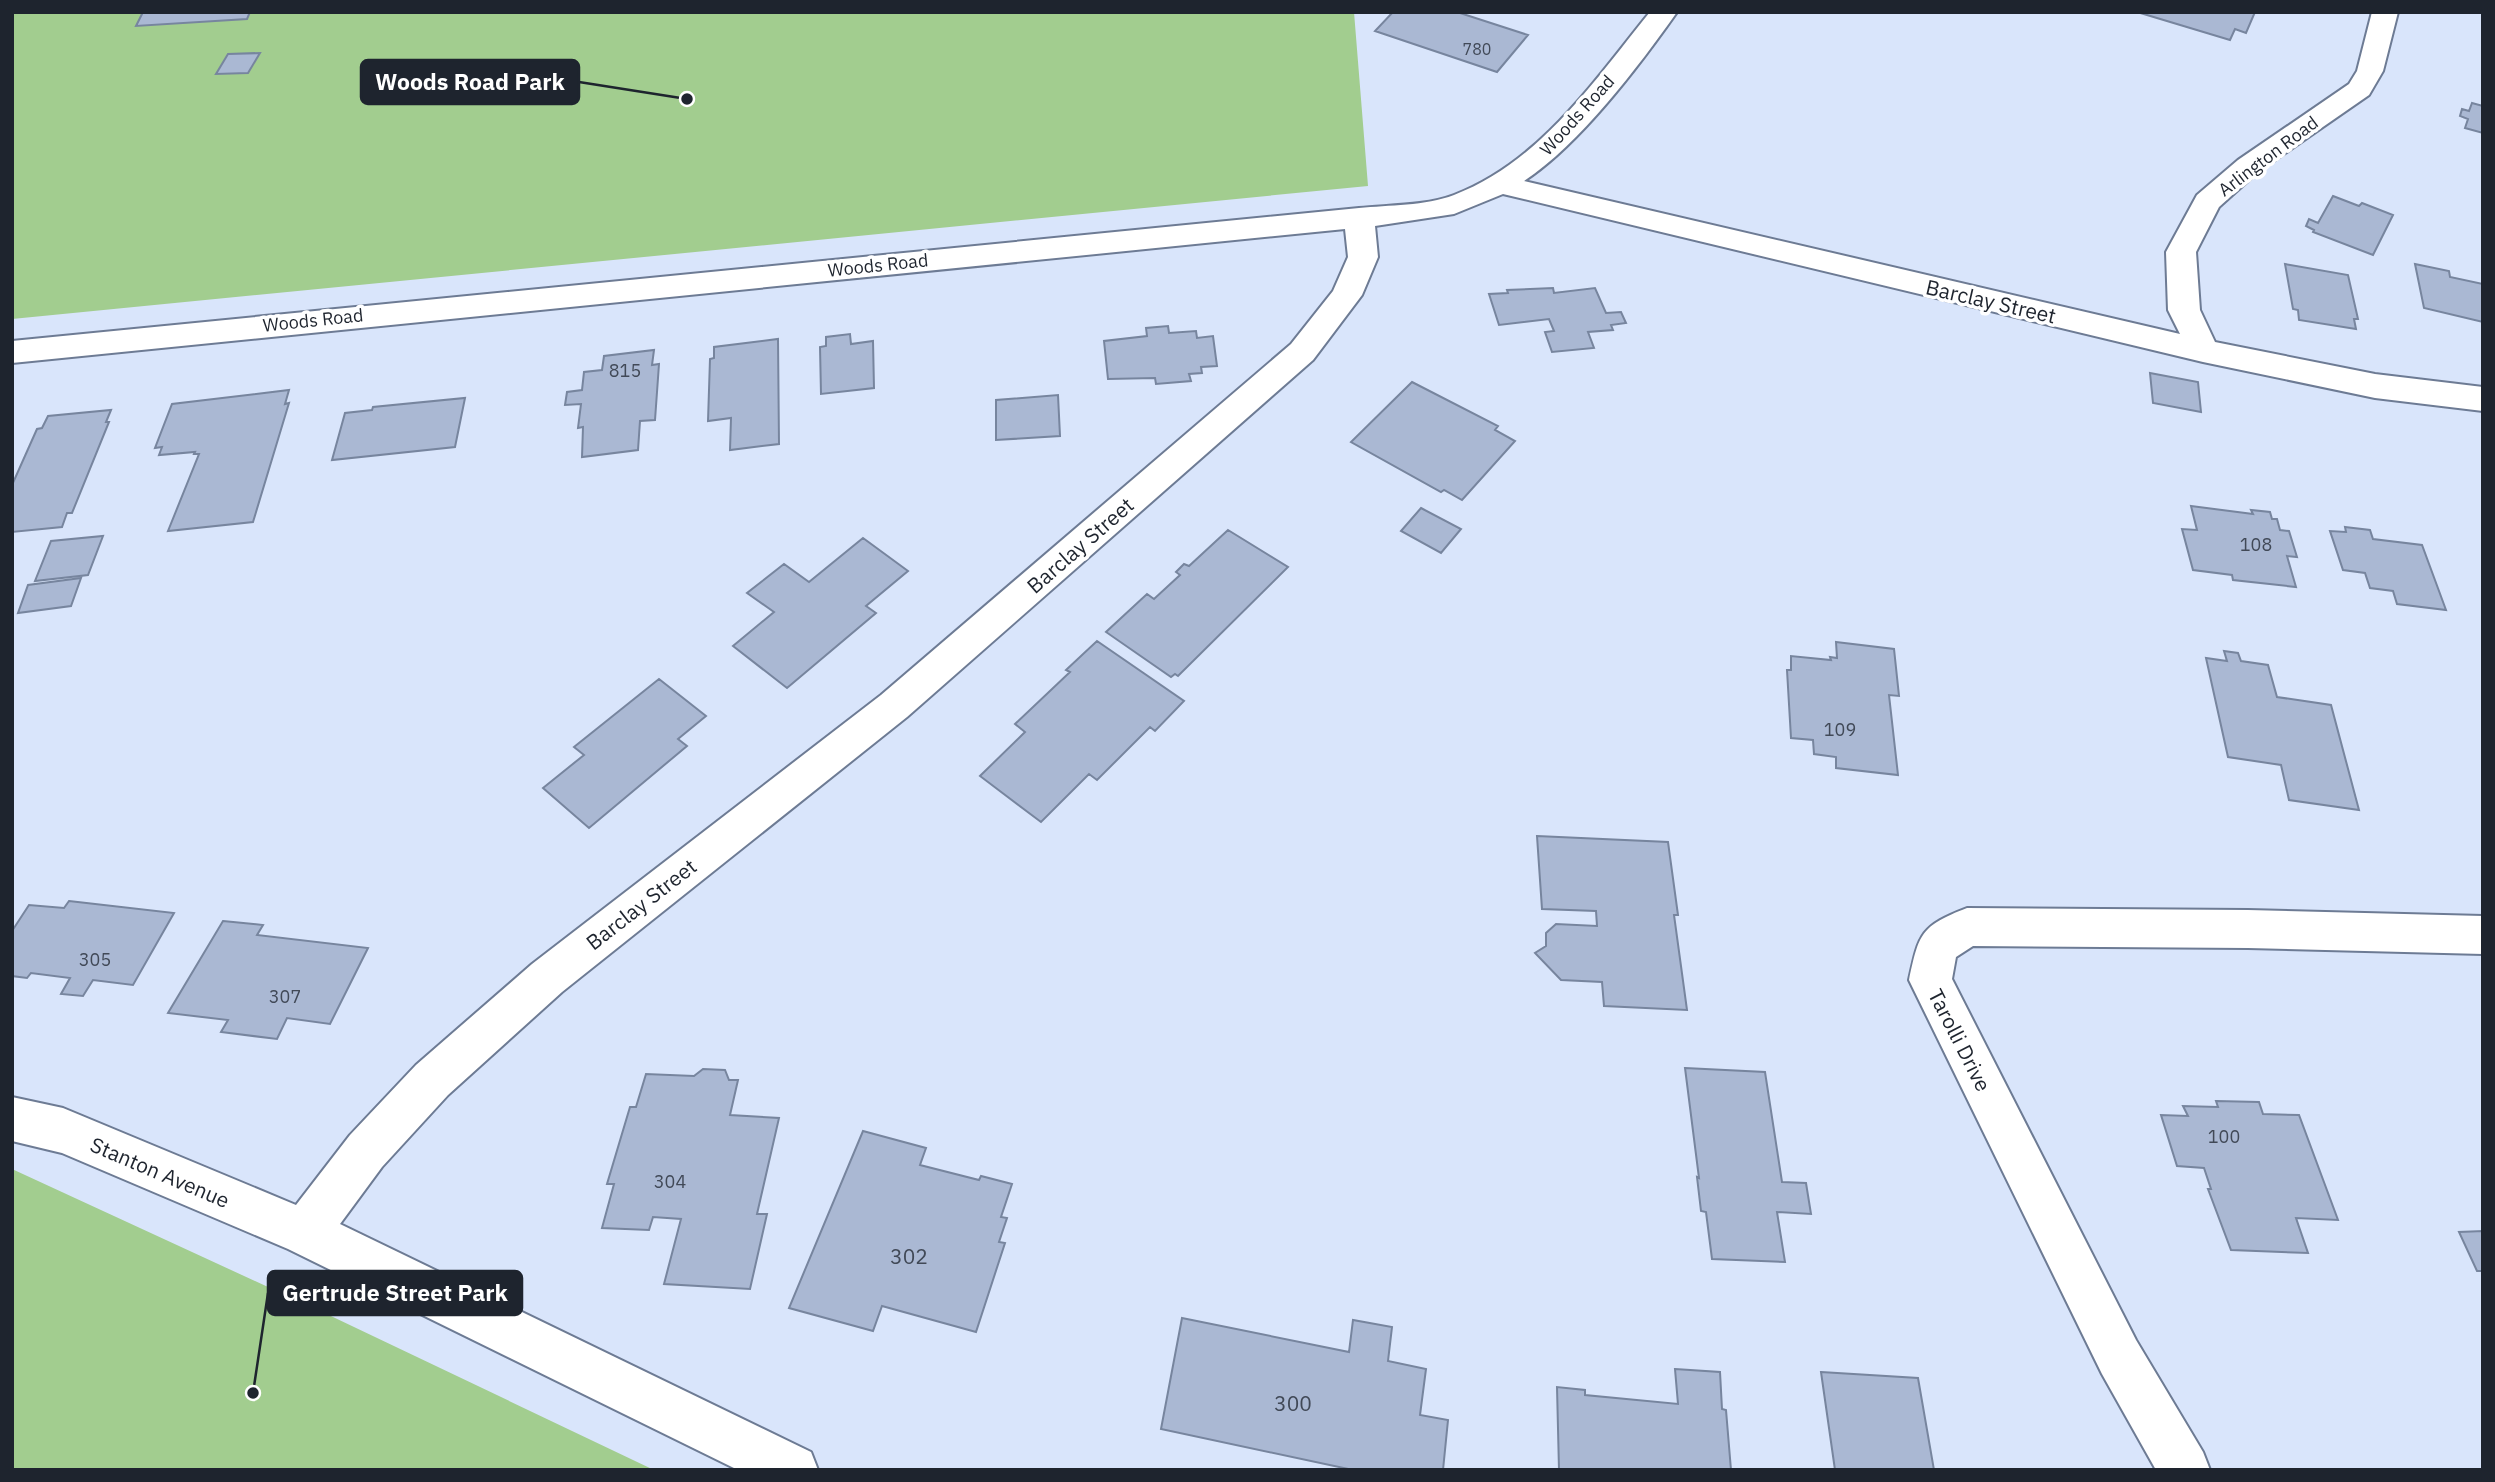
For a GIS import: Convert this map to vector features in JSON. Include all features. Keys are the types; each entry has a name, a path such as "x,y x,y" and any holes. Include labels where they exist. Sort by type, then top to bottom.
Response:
{"street":[{"name":"Woods Road","path":"12,352 1359,218 1462,203 1503,185 1551,149 1664,12"},
{"name":"Arlington Road","path":"2203,351 2184,310 2181,252 2207,202 2248,166 2359,89 2370,71 2385,12"},
{"name":"Barclay Street","path":"1503,185 2203,351 2375,386 2483,399"},
{"name":"Barclay Street","path":"305,1232 366,1151 432,1080 547,978 894,705 1303,352 1347,295 1363,257 1359,218"},
{"name":"Tarolli Drive","path":"2185,1470 2119,1357 1930,980 1937,946 1967,927 2248,929 2483,935"},
{"name":"Stanton Avenue","path":"12,1119 63,1131 305,1232"},
{"path":"305,1232 793,1470"}],"green space":[{"path":"12,12 1354,12 1368,186 12,319"},
{"path":"12,1169 333,1317 654,1470 12,1470"}],"building":[{"path":"143,12 250,12 247,19 136,26"},
{"path":"1393,12 1457,12 1528,35 1497,72 1375,31"},
{"path":"2137,12 2255,12 2246,33 2235,29 2230,40"},
{"path":"260,53 248,73 216,74 228,54"},
{"path":"2472,103 2483,106 2483,133 2465,128 2468,119 2460,116 2462,109 2469,111"},
{"path":"2333,196 2393,215 2373,255 2313,232 2314,230 2306,226 2309,219 2318,223"},
{"path":"2285,264 2348,275 2358,319 2354,319 2356,329 2299,320 2298,310 2293,309"},
{"path":"2415,264 2449,271 2450,277 2483,284 2483,322 2424,308"},
{"path":"1553,288 1554,293 1595,288 1606,313 1621,312 1626,323 1611,325 1613,330 1588,332 1594,348 1552,352 1545,332 1554,331 1549,319 1499,325 1489,294 1508,293 1507,290"},
{"path":"1168,326 1169,333 1196,331 1197,338 1213,336 1217,366 1201,367 1202,373 1189,374 1191,381 1156,384 1155,378 1108,379 1104,341 1147,336 1146,328"},
{"path":"850,334 851,344 873,341 874,388 821,394 820,347 826,346 826,337"},
{"path":"778,339 779,444 730,450 731,418 708,421 710,359 714,358 714,347"},
{"path":"654,350 652,365 659,364 655,420 640,421 638,450 582,457 583,427 578,428 581,404 565,405 567,392 582,390 584,372 602,370 604,356"},
{"path":"2150,373 2198,382 2201,412 2153,403"},
{"path":"1412,382 1498,426 1495,430 1515,441 1462,500 1444,490 1441,492 1351,442"},
{"path":"289,390 285,404 289,403 253,522 168,531 199,454 159,455 162,447 155,448 172,404"},
{"path":"1058,395 1060,436 996,440 996,400"},
{"path":"465,398 455,447 332,460 345,413 372,410 373,407"},
{"path":"111,410 106,422 109,422 72,513 67,513 62,527 12,532 12,485 37,429 42,428 48,416"},
{"path":"2191,506 2253,514 2251,510 2270,512 2272,519 2277,519 2280,530 2289,531 2297,557 2287,556 2296,587 2233,580 2232,575 2193,570 2182,529 2197,530"},
{"path":"1421,508 1461,529 1441,553 1401,531"},
{"path":"2345,527 2370,530 2373,539 2422,545 2446,610 2397,604 2393,591 2370,588 2365,573 2343,570 2330,531 2346,532"},
{"path":"1228,530 1288,567 1178,676 1175,674 1171,677 1106,632 1147,594 1154,599 1180,575 1176,572 1184,564 1189,566"},
{"path":"103,536 88,575 35,581 51,541"},
{"path":"863,538 908,571 866,606 876,613 787,688 733,646 774,612 747,593 784,564 809,582"},
{"path":"81,578 71,606 18,613 28,585"},
{"path":"1097,641 1184,701 1155,731 1150,727 1097,780 1089,774 1041,822 980,776 1025,732 1015,724 1070,672 1066,670"},
{"path":"1836,642 1894,649 1899,696 1889,695 1898,775 1836,768 1836,757 1814,754 1813,740 1791,738 1787,670 1791,670 1791,656 1831,660 1830,657 1837,658"},
{"path":"2224,651 2238,653 2241,661 2268,665 2277,697 2331,705 2359,810 2289,800 2281,765 2228,757 2206,658 2227,661"},
{"path":"659,679 706,716 678,739 687,746 589,828 543,788 584,755 574,747"},
{"path":"1537,836 1668,842 1678,915 1674,915 1687,1010 1604,1006 1602,982 1561,980 1535,953 1546,946 1546,933 1556,924 1597,926 1596,911 1542,909"},
{"path":"69,901 174,913 133,985 93,980 83,996 61,994 70,978 31,973 27,978 12,976 12,931 29,905 64,908"},
{"path":"223,921 263,925 257,935 368,948 330,1024 287,1018 277,1039 221,1032 228,1020 168,1013"},
{"path":"1685,1068 1765,1072 1782,1182 1806,1183 1811,1214 1777,1212 1785,1262 1712,1259 1706,1212 1701,1211"},
{"path":"703,1069 725,1070 729,1080 738,1080 730,1115 779,1118 757,1214 767,1214 750,1289 664,1284 681,1219 653,1217 649,1230 602,1228 614,1184 607,1184 630,1107 636,1107 646,1074 694,1076"},
{"path":"2216,1101 2259,1102 2263,1114 2299,1115 2338,1220 2296,1218 2308,1253 2231,1250 2208,1189 2211,1189 2204,1168 2177,1166 2161,1115 2188,1116 2183,1106 2218,1107"},
{"path":"863,1131 926,1148 920,1165 979,1180 981,1176 1012,1184 1001,1217 1007,1218 999,1242 1005,1243 976,1332 882,1306 873,1331 789,1308"},
{"path":"2483,1231 2483,1271 2477,1271 2459,1232"},
{"path":"1182,1318 1349,1352 1353,1320 1392,1327 1388,1361 1426,1369 1420,1415 1448,1420 1443,1470 1353,1470 1161,1429"},
{"path":"1675,1369 1720,1372 1722,1409 1726,1410 1731,1470 1559,1470 1557,1387 1585,1390 1585,1395 1678,1404"},
{"path":"1821,1372 1918,1378 1934,1470 1835,1470"}],"place":[{"name":"Woods Road Park","path":"687,99"},
{"name":"Gertrude Street Park","path":"253,1393"}]}
